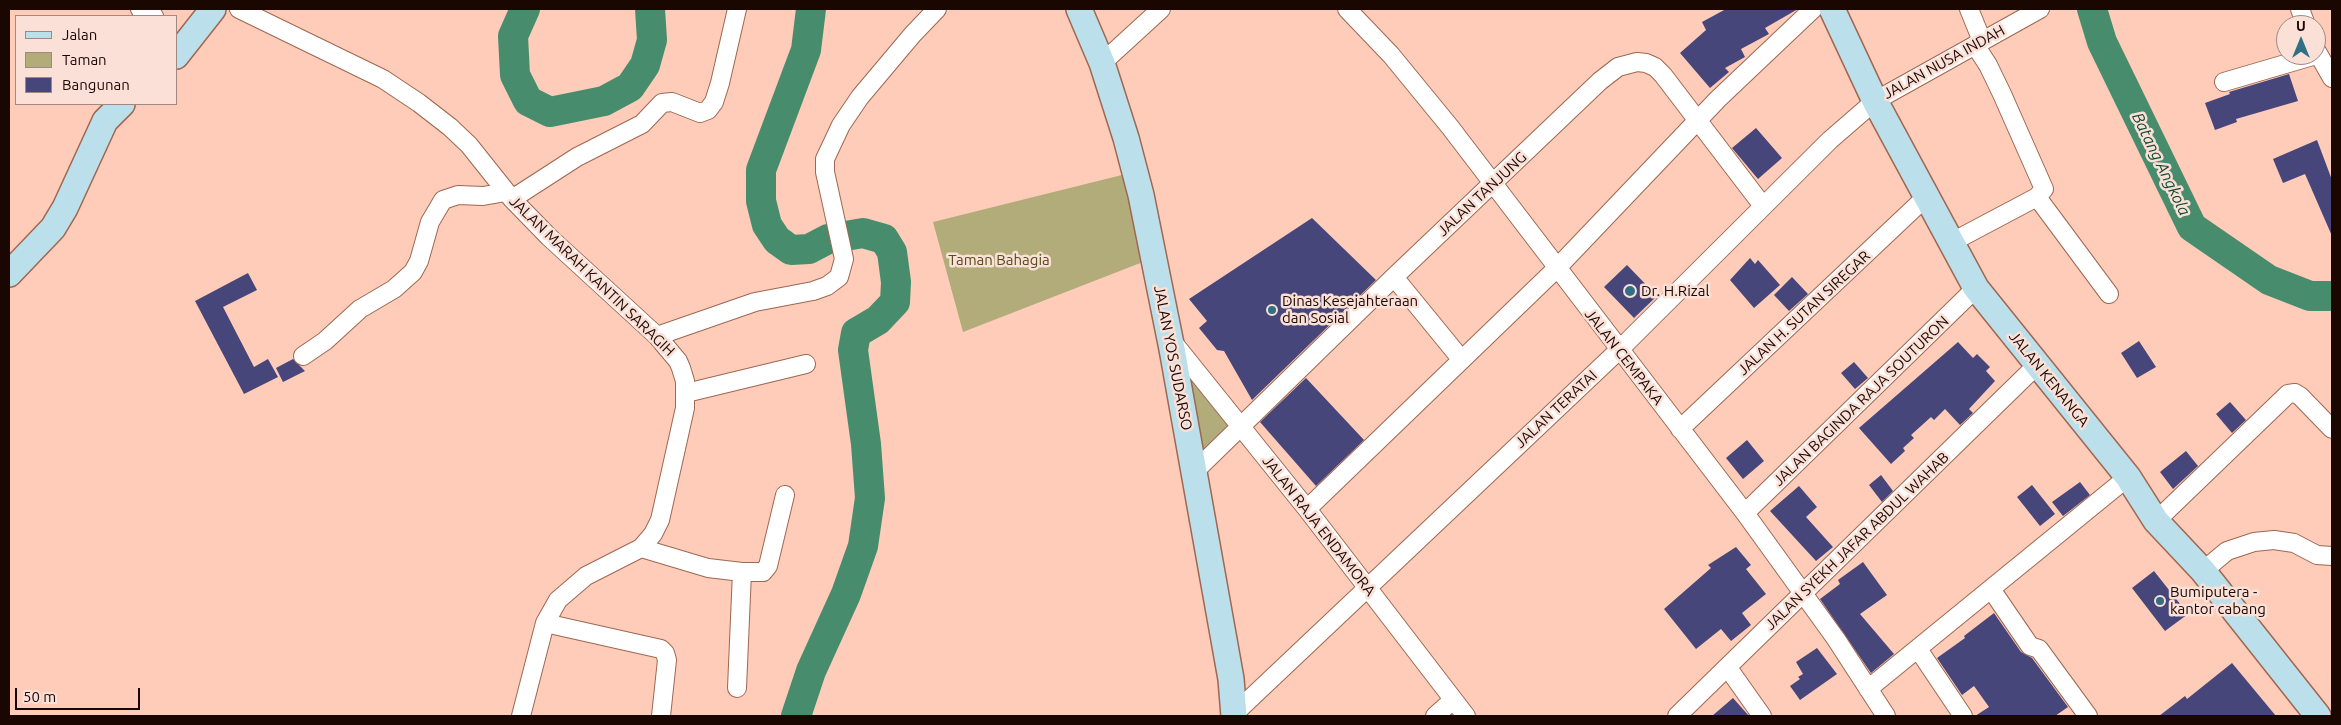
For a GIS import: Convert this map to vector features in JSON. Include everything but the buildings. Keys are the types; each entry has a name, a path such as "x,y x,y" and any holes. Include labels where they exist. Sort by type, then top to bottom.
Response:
{"street":[{"path":"140,9 152,15"},
{"path":"178,50 184,33 213,9"},
{"name":"JALAN MARAH KANTIN SARAGIH","path":"239,9 383,79 419,103 469,145 509,195 549,237 657,336 678,361 685,382 685,408 664,507 653,534 641,548 586,576 558,600 545,623 521,716"},
{"path":"303,356 325,341 360,309 394,289 414,272 430,222 443,200 458,195 509,195 576,157 642,124 662,103 672,102 700,113 708,110 714,102 720,83 737,9"},
{"path":"657,336 755,302 827,286 839,277 842,272 844,255 825,165 841,125 889,62 937,9"},
{"name":"JALAN YOS SUDARSO","path":"1079,9 1102,63 1126,138 1141,195 1170,338 1194,472 1231,679 1234,715"},
{"path":"1102,63 1161,9"},
{"name":"JALAN CEMPAKA","path":"1347,9 1391,55 1427,98 1556,269 1745,513 1886,716"},
{"path":"1307,509 1461,358 1556,269 1699,122 1718,99 1813,9"},
{"name":"JALAN KENANGA","path":"1832,9 1875,101 1976,288 2128,477 2156,521 2203,571 2318,716"},
{"path":"1952,242 2037,197 2044,189 1978,43 1969,9"},
{"name":"JALAN NUSA INDAH","path":"1875,101 2040,9"},
{"name":"JALAN TANJUNG","path":"1194,472 1394,277 1600,81 1618,67 1637,62 1655,67 1763,206"},
{"path":"2224,82 2280,65"},
{"path":"2326,65 2332,78"},
{"name":"JALAN TERATAI","path":"1234,715 1619,350 1830,140 1875,101"},
{"path":"9,274 53,228 65,208 105,121 121,105"},
{"name":"JALAN H. SUTAN SIREGAR","path":"1680,429 1927,196"},
{"path":"2037,197 2109,294"},
{"path":"1394,277 1461,358"},
{"name":"JALAN BAGINDA RAJA SOUTURON","path":"1745,513 1976,288"},
{"name":"JALAN RAJA ENDAMORA","path":"1170,338 1307,509 1466,716"},
{"path":"686,393 806,364"},
{"name":"JALAN SYEKH JAFAR ABDUL WAHAB","path":"1677,716 2037,365"},
{"path":"2156,521 2288,394 2295,393 2300,396 2332,430"},
{"path":"1868,689 2128,477"},
{"path":"641,548 708,568 758,573 767,570 785,495"},
{"path":"2203,571 2227,551 2254,542 2274,540 2294,543 2317,554 2332,556"},
{"path":"737,688 742,572"},
{"path":"1991,589 2030,646 2039,649 2083,714"},
{"path":"545,623 661,649 665,653 667,660 661,716"},
{"path":"1918,649 1963,716"},
{"path":"1728,668 1762,716"},
{"path":"1435,716 1454,700"}],"green space":[{"name":"Taman Bahagia","path":"1126,174 1148,260 963,332 933,222"},
{"path":"1173,349 1236,425 1195,465"}],"waterway":[{"path":"525,9 513,36 515,75 528,101 550,112 604,101 630,87 645,65 652,40 650,9"},
{"path":"796,716 811,671 846,594 863,546 870,498 866,444 853,350 856,333 878,320 895,302 896,282 892,252 884,239 863,233 828,239 809,249 791,250 777,240 767,225 761,201 761,170 806,50 811,9"},
{"name":"Batang Angkola","path":"2092,9 2102,42 2192,227 2269,280 2310,296 2332,296"}],"place":[{"name":"Dr. H.Rizal","path":"1630,291"},
{"name":"Dinas Kesejahteraan dan Sosial","path":"1272,310"},
{"name":"Bumiputera - kantor cabang","path":"2160,601"}]}
